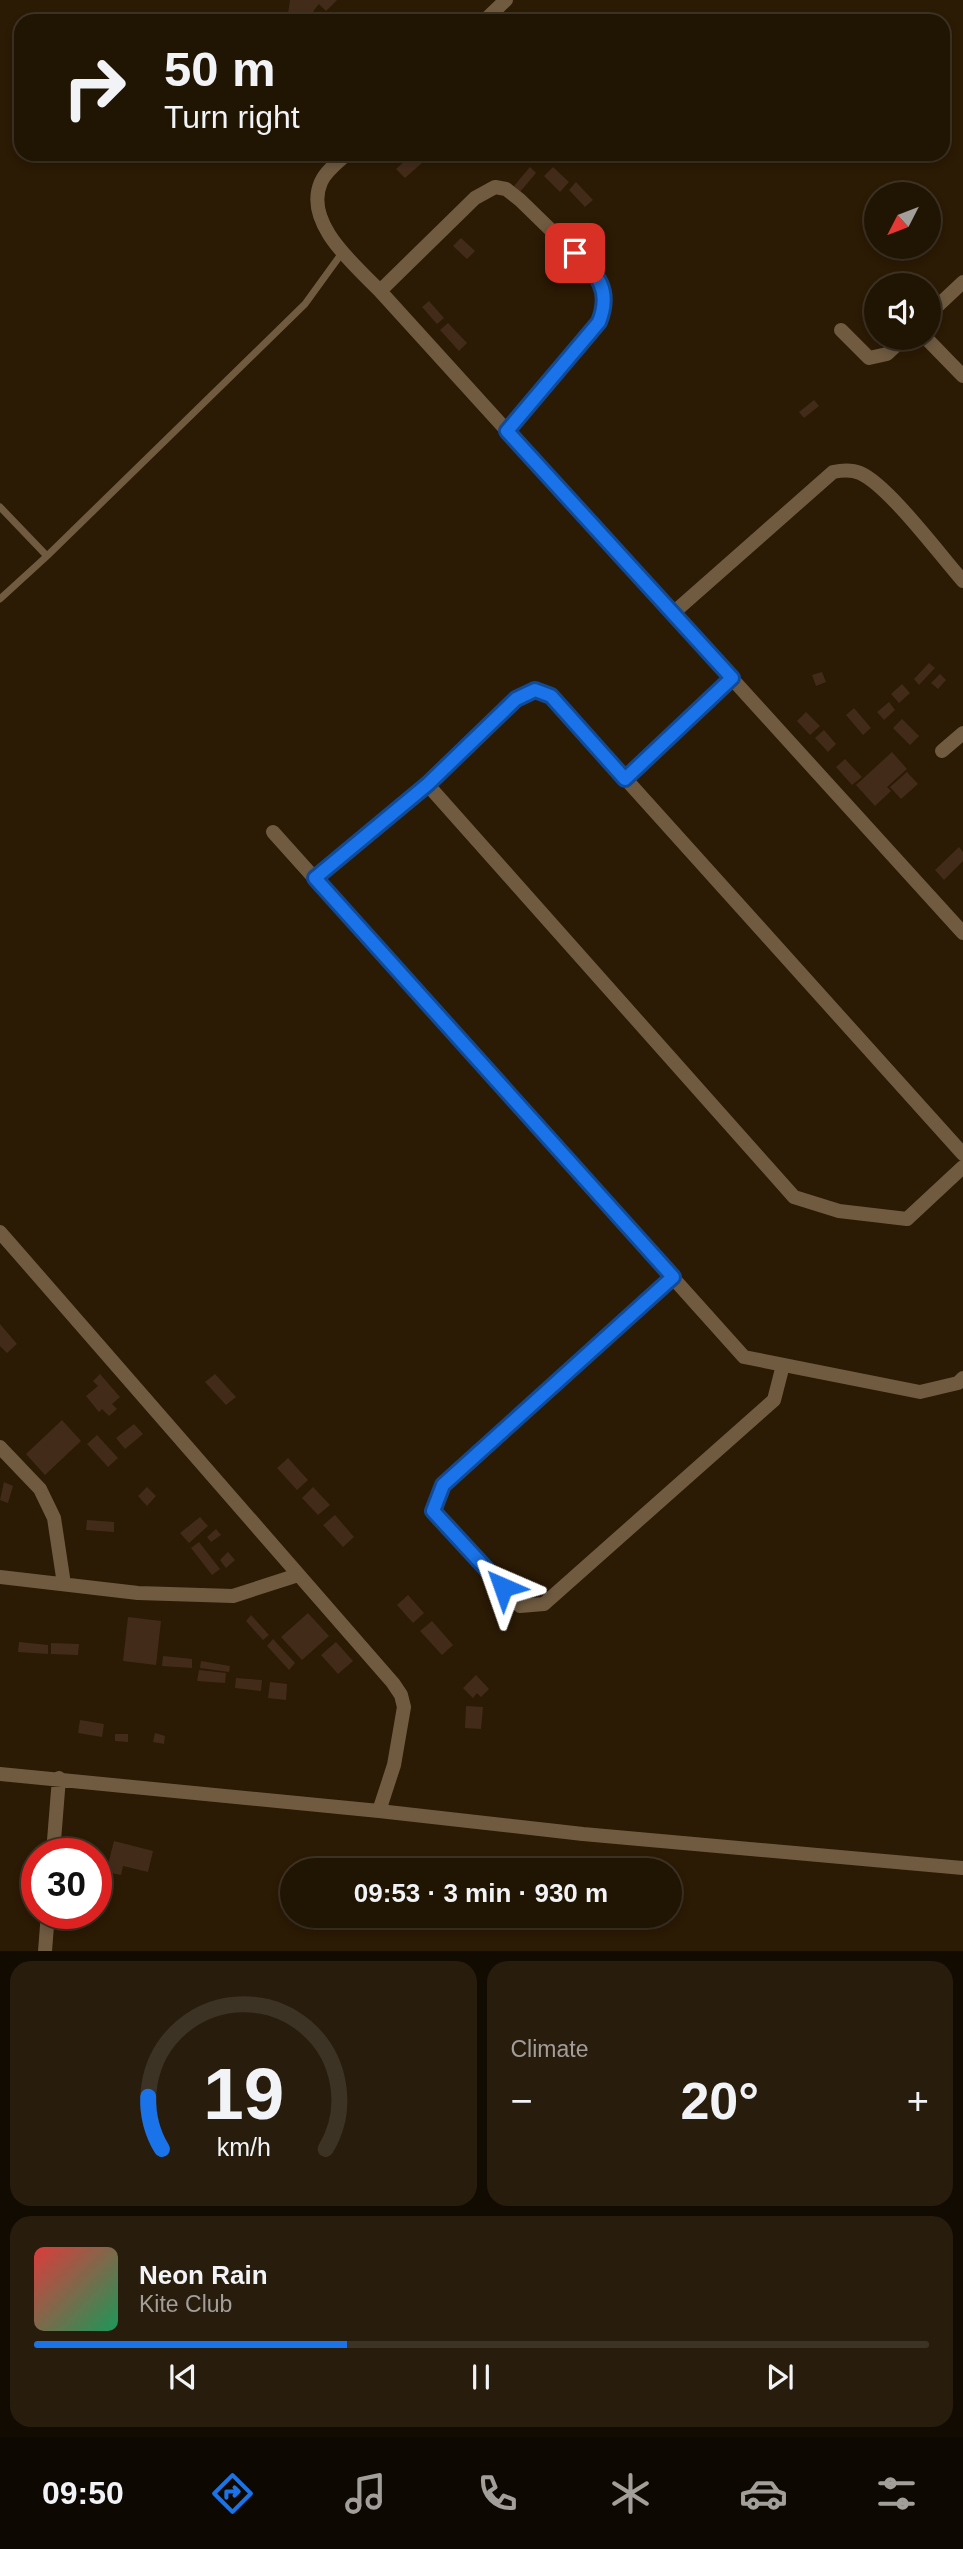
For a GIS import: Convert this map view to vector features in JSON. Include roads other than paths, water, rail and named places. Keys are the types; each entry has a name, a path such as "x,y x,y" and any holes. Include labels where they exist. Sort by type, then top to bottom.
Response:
{"street":[{"path":"491,14 506,0"},
{"path":"340,161 326,175 318,192 317,205 319,215 342,253 380,291 963,933"},
{"path":"380,291 475,198 495,187 506,189 520,200 593,271 605,296 604,310 599,322 507,431"},
{"path":"941,303 963,282"},
{"path":"841,330 869,358 887,354 891,350"},
{"path":"938,350 963,376"},
{"path":"672,614 832,472 843,470 857,471 879,485 963,581"},
{"path":"625,779 732,678"},
{"path":"315,878 428,784 516,699 535,690 551,696 963,1154"},
{"path":"942,751 963,733"},
{"path":"428,784 794,1197 839,1211 907,1219 963,1167"},
{"path":"274,832 744,1357 920,1392 958,1383 963,1378"},
{"path":"0,1232 401,1695 404,1707 394,1765 379,1811"},
{"path":"673,1277 443,1485 433,1511 520,1606 544,1604 774,1400 783,1365"},
{"path":"0,1447 40,1489 54,1518 64,1584"},
{"path":"0,1577 138,1594 233,1596 298,1574"},
{"path":"0,1774 583,1834 963,1868"},
{"path":"54,1838 59,1778"},
{"path":"45,1951 47,1929"}],"lane":[{"path":"0,599 304,304 342,253"},
{"path":"0,507 47,556"}]}
